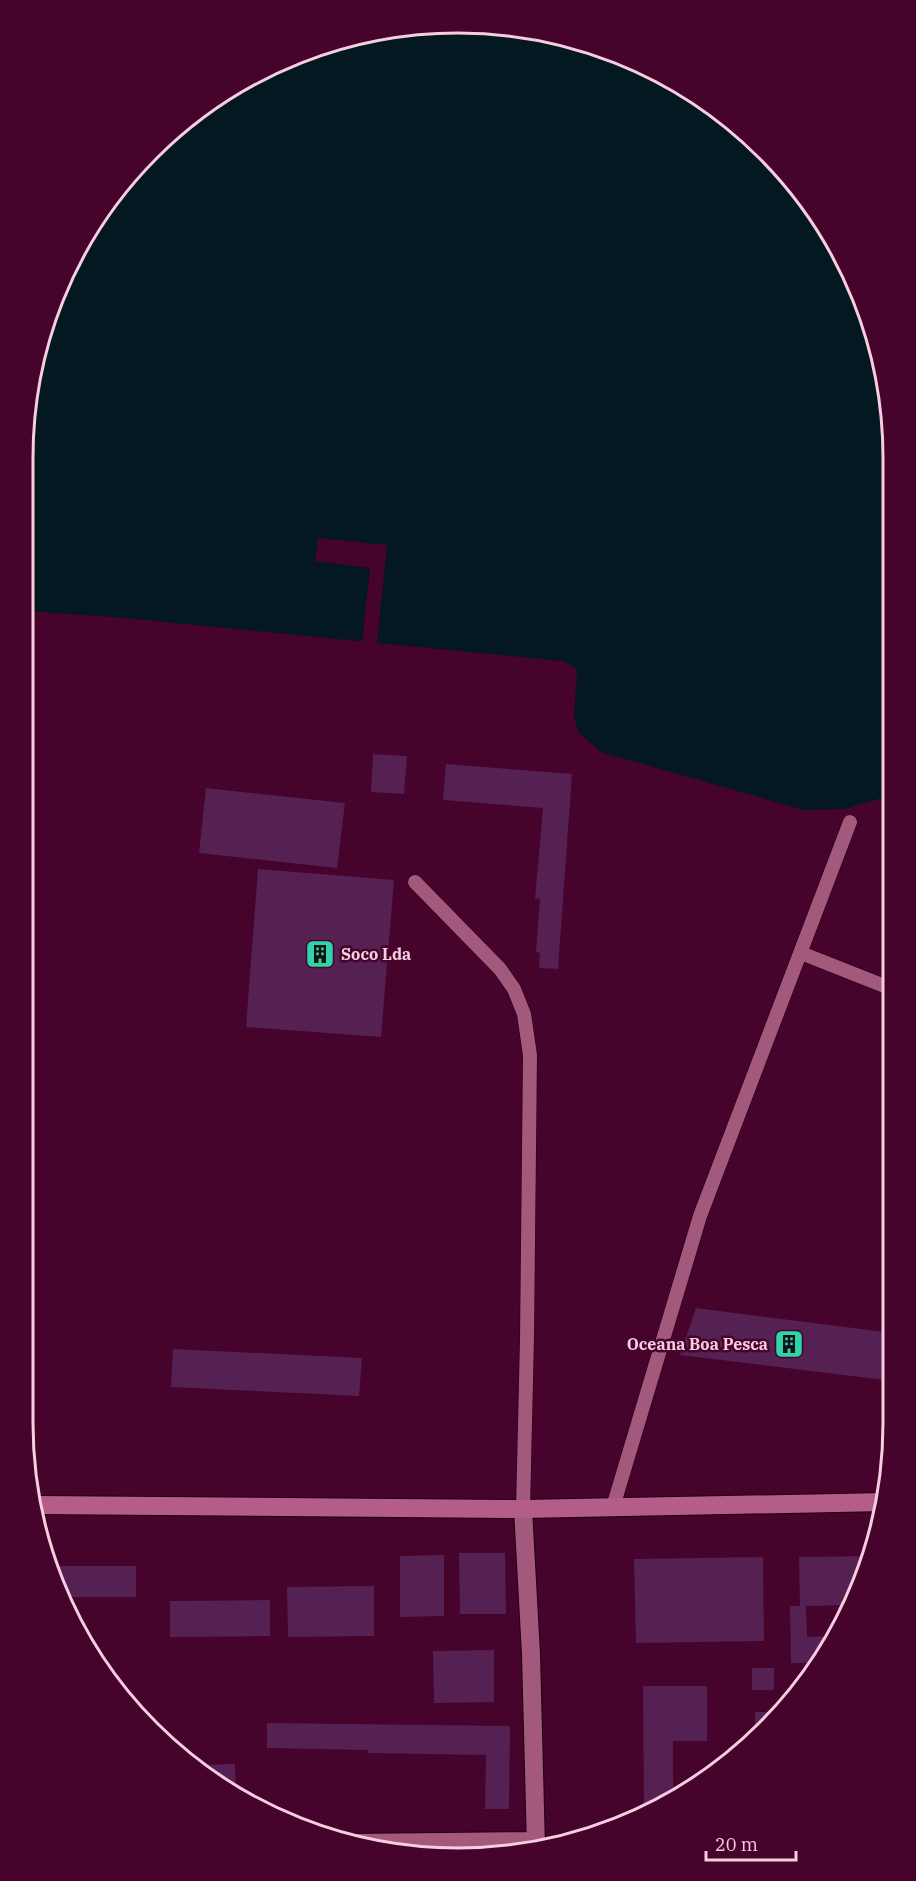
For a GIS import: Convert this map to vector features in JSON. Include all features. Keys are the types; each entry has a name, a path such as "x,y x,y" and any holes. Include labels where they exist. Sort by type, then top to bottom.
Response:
{"street":[{"path":"41,1505 523,1509 876,1502"},
{"path":"523,1509 531,1654 536,1841"},
{"path":"400,1844 507,1845"}],"lane":[{"path":"613,1507 700,1216 850,822"},
{"path":"416,882 500,969 514,989 524,1014 530,1055 523,1509"},
{"path":"801,952 883,985"}],"water":[{"path":"458,33 541,41 568,47 621,65 694,105 717,121 759,157 795,199 811,222 851,295 869,348 882,430 883,797 845,809 804,810 601,752 579,733 574,718 577,670 561,661 114,617 33,612 34,430 47,348 65,295 90,245 138,178 157,157 199,121 246,90 295,65 348,47 375,41"}],"pier":[{"path":"318,538 387,545 377,643 362,642 370,568 315,561"}],"building":[{"path":"373,754 407,756 404,794 371,792"},
{"path":"446,764 572,774 558,969 539,968 540,953 536,952 540,898 535,899 543,808 443,800"},
{"path":"206,788 345,803 337,868 199,853"},
{"name":"Soco Lda","path":"258,869 394,880 381,1037 246,1027"},
{"name":"Oceana Boa Pesca","path":"696,1308 883,1332 883,1380 680,1355"},
{"path":"173,1349 362,1358 359,1396 171,1387"},
{"path":"459,1553 505,1553 506,1614 460,1614"},
{"path":"444,1555 444,1616 400,1617 400,1556"},
{"path":"861,1556 842,1605 806,1606 807,1637 826,1636 808,1663 791,1663 790,1606 800,1606 799,1557"},
{"path":"763,1557 764,1641 636,1643 634,1559"},
{"path":"58,1566 136,1566 136,1597 70,1597"},
{"path":"374,1586 374,1636 288,1637 287,1587"},
{"path":"270,1600 270,1636 170,1637 170,1601"},
{"path":"494,1650 494,1702 434,1703 433,1651"},
{"path":"752,1668 774,1668 774,1690 752,1690"},
{"path":"643,1686 707,1686 707,1741 673,1741 673,1789 644,1805"},
{"path":"755,1712 770,1712 759,1724 755,1728"},
{"path":"267,1723 510,1726 509,1809 485,1809 486,1755 267,1748"},
{"path":"235,1764 236,1785 222,1776 206,1765"}],"place":[{"name":"Soco Lda","path":"320,954"},
{"name":"Oceana Boa Pesca","path":"789,1344"}]}
